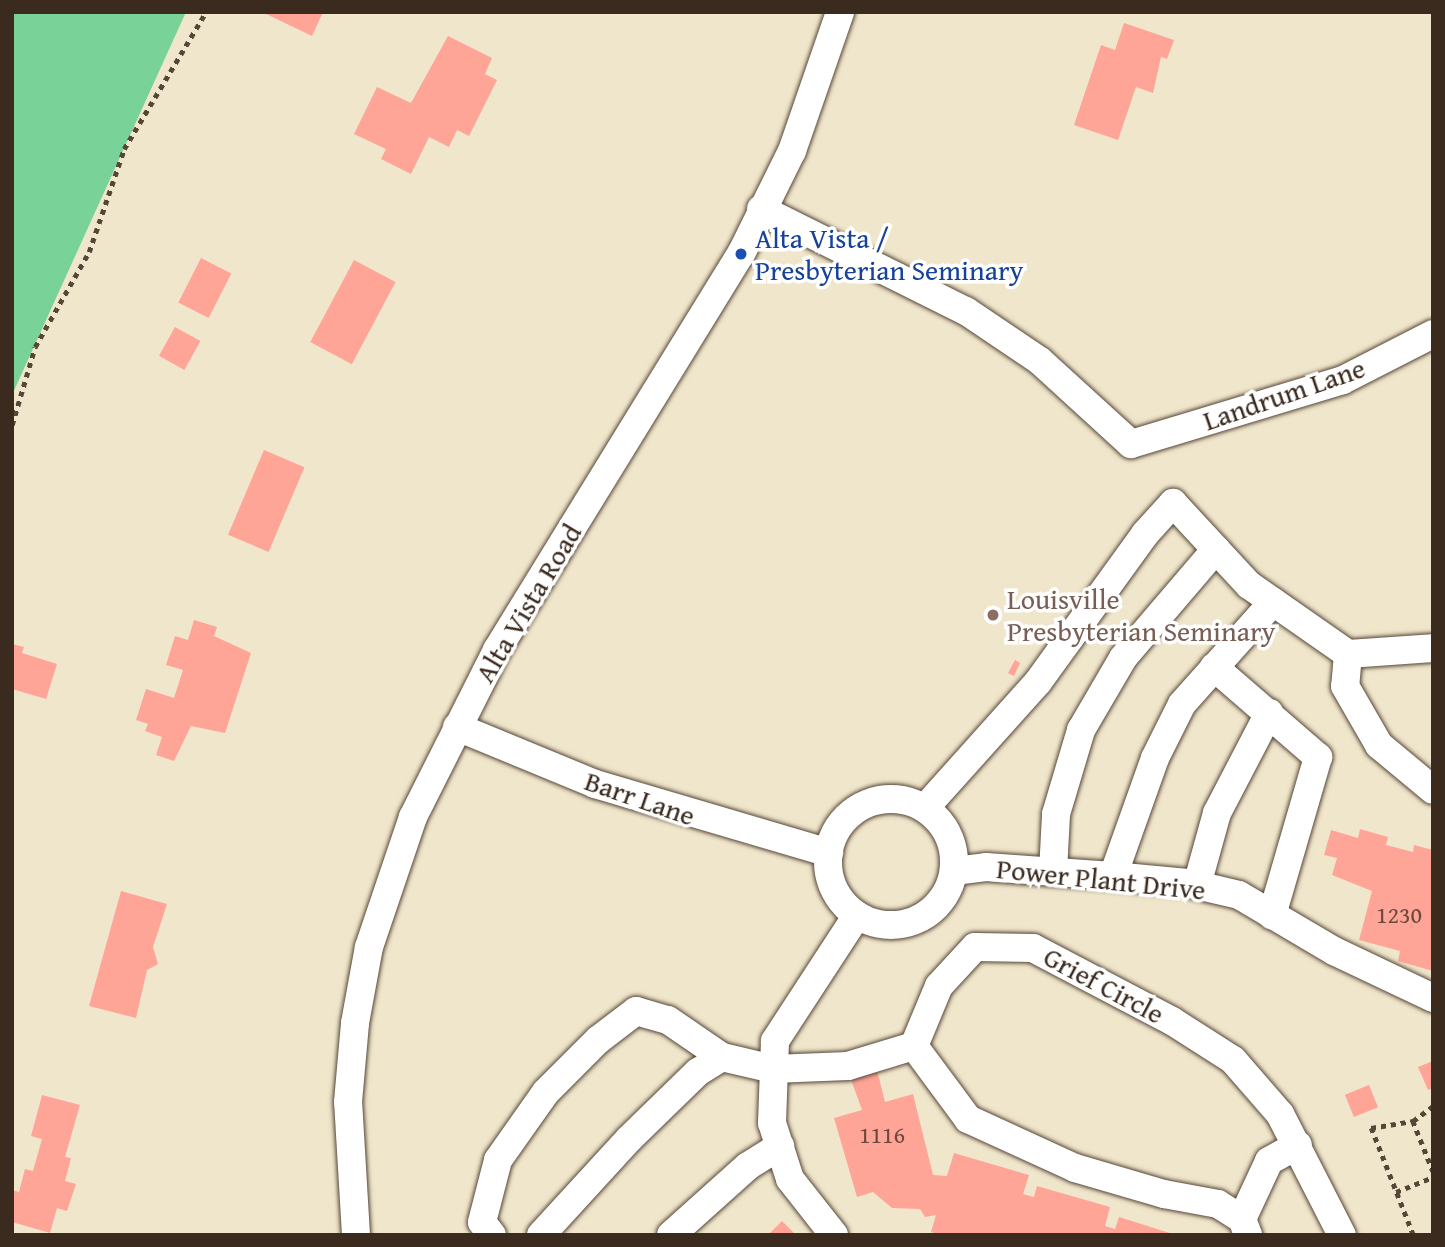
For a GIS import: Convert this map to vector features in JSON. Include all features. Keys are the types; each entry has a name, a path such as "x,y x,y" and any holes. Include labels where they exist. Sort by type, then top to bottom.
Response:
{"street":[{"name":"Alta Vista Road","path":"356,1235 348,1102 355,1023 369,947 413,817 497,650 741,254 811,105 840,12"},
{"name":"Landrum Lane","path":"761,209 965,311 1040,361 1131,444 1343,380 1433,334"},
{"path":"925,808 1038,682 1145,534 1173,503 1249,585 1348,654 1433,649"},
{"path":"1053,872 1056,814 1081,730 1123,658 1216,549"},
{"path":"1113,876 1154,758 1182,704 1273,602"},
{"path":"1348,654 1345,686 1379,745 1433,790"},
{"path":"1214,667 1315,751 1319,763 1272,915"},
{"path":"1197,885 1217,813 1269,713"},
{"name":"Barr Lane","path":"457,727 595,784 828,853"},
{"path":"891,798 925,808 949,835 954,871 949,888 926,915 891,925 857,915 834,888 828,853 843,820 873,801 891,798"},
{"name":"Power Plant Drive","path":"954,871 986,867 1113,876 1197,885 1239,895 1334,951 1433,998"},
{"path":"834,1235 790,1179 772,1123 775,1041 857,915"},
{"name":"Grief Circle","path":"914,1046 939,986 975,947 1033,948 1172,1021 1233,1060 1280,1114 1342,1235"},
{"path":"492,1235 482,1222 498,1160 546,1092 598,1040 636,1011 668,1020 722,1057 773,1069 848,1066 914,1046 968,1119 1076,1168 1164,1194 1218,1204 1245,1227 1269,1161 1298,1145"},
{"path":"541,1235 629,1139 698,1072 722,1057"},
{"path":"671,1235 748,1166 780,1146"}],"path":[{"path":"12,425 35,347 89,252 124,149 206,12"},
{"path":"1413,1235 1371,1128 1413,1121 1433,1106"},
{"path":"1413,1121 1433,1171"},
{"path":"1396,1192 1433,1177"}],"green space":[{"path":"12,12 186,12 12,395"}],"building":[{"path":"262,12 323,12 312,36"},
{"path":"1124,23 1174,40 1167,59 1161,57 1153,93 1136,87 1118,140 1074,125 1101,45 1115,50"},
{"path":"448,36 492,58 485,74 497,80 469,136 457,130 449,147 429,137 411,174 381,159 386,149 354,134 377,87 411,103"},
{"path":"201,258 231,273 209,318 178,303"},
{"path":"354,260 395,282 352,364 310,342"},
{"path":"175,327 200,341 184,370 159,356"},
{"path":"264,450 305,467 269,552 228,535"},
{"path":"194,620 217,627 214,636 251,653 225,733 191,726 174,761 156,755 162,737 145,731 148,724 136,720 146,689 174,698 183,670 166,665 175,636 188,640"},
{"path":"12,644 24,647 22,653 57,664 46,699 12,689"},
{"path":"1015,660 1020,663 1014,676 1008,673"},
{"path":"1360,829 1388,837 1386,845 1413,852 1414,845 1433,850 1433,971 1398,961 1400,951 1359,940 1372,891 1332,875 1337,858 1324,855 1331,830 1358,838"},
{"path":"121,891 167,904 153,947 158,964 147,970 136,1018 89,1006"},
{"path":"1433,1061 1433,1088 1428,1090 1418,1067"},
{"path":"876,1066 885,1102 913,1094 933,1175 947,1176 954,1153 1029,1175 1023,1194 1034,1197 1037,1186 1110,1207 1105,1226 1115,1229 1119,1217 1176,1235 940,1235 931,1232 936,1215 925,1217 920,1209 892,1208 873,1192 857,1197 834,1118 862,1110 849,1074"},
{"path":"1369,1085 1378,1107 1354,1117 1345,1095"},
{"path":"42,1095 80,1105 65,1157 71,1158 65,1181 76,1184 67,1211 57,1208 50,1233 12,1222 12,1190 19,1192 25,1169 33,1171 42,1139 31,1136"},
{"path":"782,1221 796,1235 768,1235"}],"place":[{"name":"Alta Vista / Presbyterian Seminary","path":"741,254"},
{"name":"Louisville Presbyterian Seminary","path":"993,615"}]}
